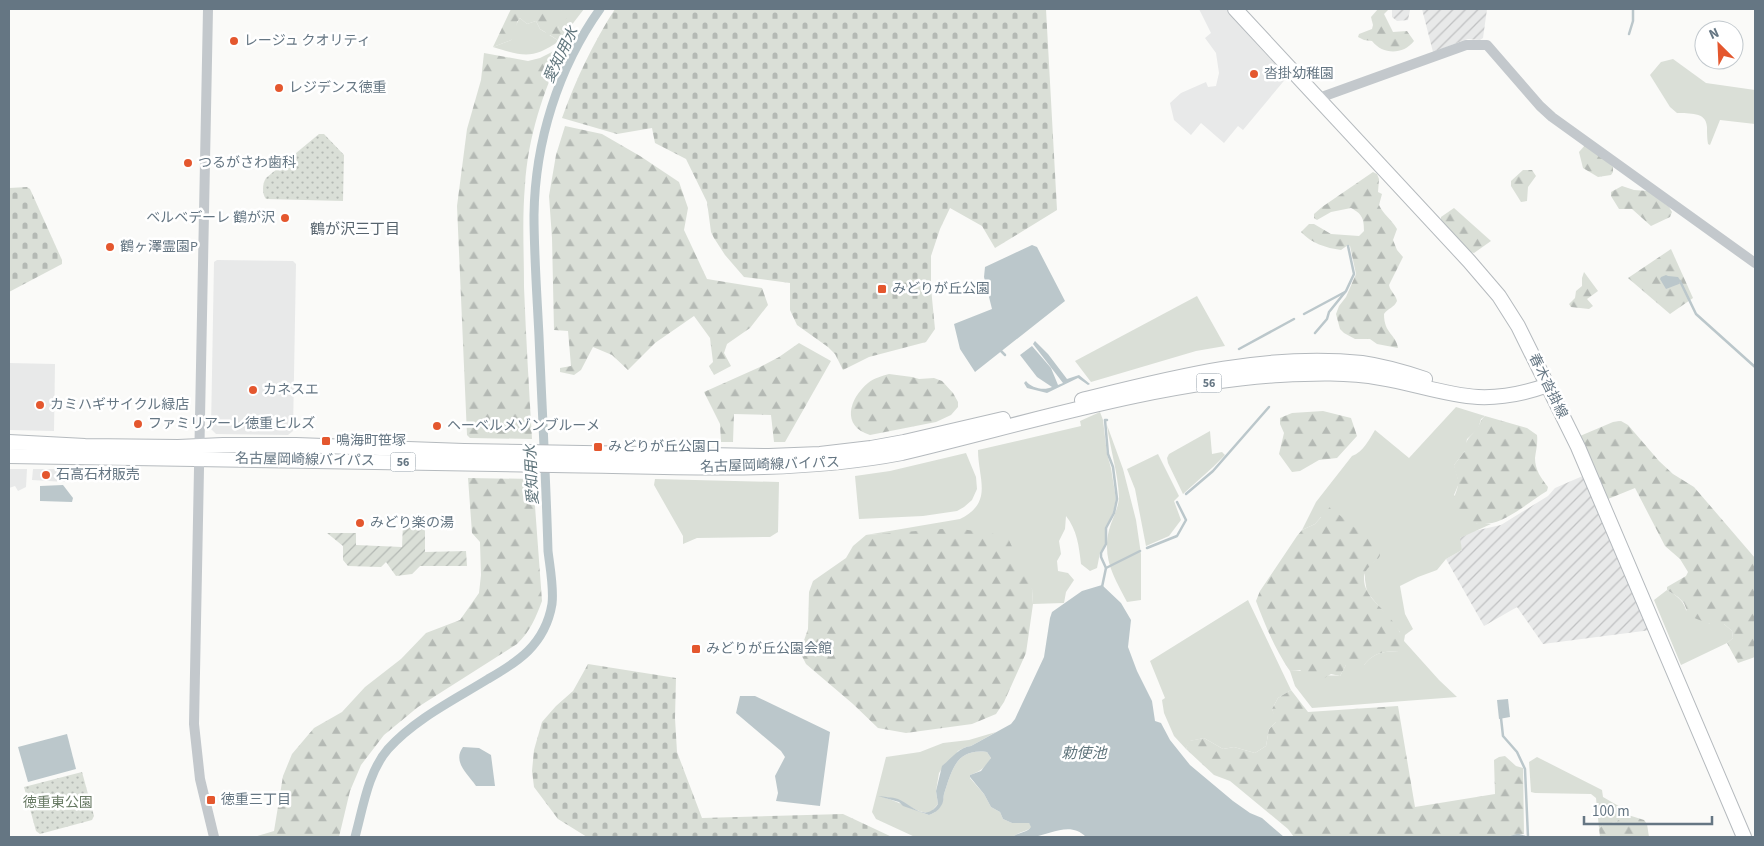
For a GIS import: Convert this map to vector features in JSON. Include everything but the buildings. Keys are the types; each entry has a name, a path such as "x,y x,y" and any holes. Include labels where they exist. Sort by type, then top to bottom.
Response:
{"main road":[{"name":"春木沓掛線","path":"1235,9 1469,261 1499,296 1518,326 1578,447 1744,837"},
{"name":"名古屋岡崎線バイパス","path":"9,442 199,453 223,445 296,445 553,459 649,467 792,461 872,453 936,435 1177,376 1246,366 1321,362 1364,364 1394,369 1472,391 1504,390 1547,382"},
{"name":"名古屋岡崎線バイパス","path":"9,456 199,453 536,458"}],"street":[{"path":"208,9 194,724 200,779 214,837"},
{"path":"1319,98 1466,45 1486,45 1552,117 1755,263"}],"shaded area":[{"name":"沓掛幼稚園","path":"1199,9 1231,9 1288,76 1243,130 1238,126 1224,143 1201,123 1191,135 1174,120 1170,103 1181,93 1206,82 1208,87 1216,86 1219,73 1216,53 1205,38 1211,33"},
{"path":"1392,9 1419,9 1410,10 1408,20 1397,21 1392,17"},
{"path":"1422,9 1487,9 1483,38 1480,40 1468,39 1433,52"},
{"path":"217,260 293,261 296,264 293,431 288,435 216,434 211,429 214,262"},
{"path":"9,363 55,364 54,431 9,430"},
{"path":"9,469 27,469 26,487 18,491 15,486 9,488"},
{"path":"33,469 97,471 65,482 32,480"},
{"path":"1585,475 1651,630 1543,644 1517,607 1484,626 1446,559 1462,550 1459,538 1474,531 1501,525 1548,496 1555,488"}],"green space":[{"path":"511,9 561,9 567,18 558,27 564,35 559,41 540,29 536,21 527,24 520,18 517,22 516,35 511,40 493,47"},
{"path":"561,9 584,9 564,35 558,27 562,18"},
{"path":"615,9 1046,9 1057,210 995,248 982,226 950,208 940,229 931,256 931,288 935,329 926,342 869,357 843,370 835,354 828,347 797,325 790,310 790,283 744,277 725,255 711,232 707,202 686,159 655,143 652,128 617,134 562,118 573,89 599,35"},
{"path":"1378,9 1389,9 1384,14 1393,32 1407,31 1414,41 1409,46 1399,51 1387,51 1372,41 1358,37 1359,34 1372,29 1371,17"},
{"path":"520,18 527,24 536,21 540,29 559,41 534,54 512,53 493,47 511,40"},
{"path":"560,48 563,50 543,98 533,132 525,185 523,223 524,287 532,439 470,438 467,435 457,206 467,129 481,80 484,53 528,61 540,58"},
{"path":"1673,59 1706,83 1755,90 1755,124 1720,120 1710,145 1708,144 1707,127 1704,118 1696,114 1677,113 1670,107 1650,75 1661,62"},
{"path":"565,126 602,134 679,182 688,208 684,230 707,279 762,288 768,305 750,328 727,344 724,353 731,366 714,375 709,366 713,362 710,338 694,316 655,343 628,370 612,355 593,347 581,370 574,375 560,372 560,368 571,366 568,331 554,330 549,196 556,155"},
{"path":"319,134 324,134 344,155 343,201 266,199 263,189 266,178"},
{"path":"1586,144 1613,167 1611,175 1598,177 1583,168 1579,152"},
{"path":"1523,170 1532,170 1536,176 1528,187 1527,201 1521,202 1511,186 1511,181"},
{"path":"1373,172 1377,174 1379,179 1378,192 1382,194 1379,205 1397,229 1393,240 1397,250 1403,257 1389,285 1397,301 1384,314 1386,326 1397,343 1398,348 1377,344 1370,339 1355,339 1340,329 1336,314 1356,274 1350,246 1348,245 1341,250 1330,248 1314,242 1301,232 1309,224 1314,224 1331,234 1359,236 1364,231 1364,223 1360,214 1351,208 1331,212 1317,220 1314,218 1314,214"},
{"path":"1622,186 1634,190 1648,191 1669,207 1672,212 1670,217 1651,226 1632,209 1619,209 1611,196 1611,192"},
{"path":"27,187 30,189 62,260 62,264 9,292 9,188"},
{"path":"1454,208 1491,241 1474,253 1470,252 1441,221 1441,217"},
{"path":"1671,249 1693,298 1670,314 1628,278"},
{"path":"1584,272 1598,291 1587,299 1593,306 1589,309 1571,307 1569,304 1575,298 1576,291 1582,286"},
{"path":"1197,296 1225,346 1196,351 1091,382 1075,361"},
{"path":"799,343 831,361 785,442 774,442 771,415 734,414 733,442 721,442 720,424 704,392 760,367"},
{"path":"889,374 919,379 934,378 942,381 953,393 958,402 958,407 951,415 936,422 870,435 861,431 852,419 851,412 856,397 861,389 870,381"},
{"path":"1456,407 1485,416 1481,419 1478,429 1467,439 1465,451 1454,465 1459,483 1454,495 1477,524 1491,524 1460,538 1462,550 1446,559 1437,570 1400,586 1405,614 1413,629 1405,635 1404,641 1457,697 1312,708 1295,686 1290,671 1340,676 1346,665 1364,665 1380,653 1399,652 1400,632 1367,592 1365,572 1380,555 1321,517 1315,524 1302,530 1316,502 1352,456 1365,445 1375,430 1409,458"},
{"path":"1323,411 1351,418 1357,436 1337,458 1319,460 1300,471 1292,472 1279,454 1284,433 1280,424 1280,418 1292,413"},
{"path":"1100,412 1103,420 1107,454 1116,499 1113,513 1105,528 1105,545 1100,553 1097,568 1090,571 1081,564 1075,533 1066,516 1065,529 1059,541 1061,554 1057,561 1058,571 1068,573 1074,580 1066,592 1064,603 1033,604 1032,589 895,533 866,535 960,519 971,512 981,497 982,489 978,450 1081,426 1080,421"},
{"path":"1485,416 1527,428 1537,435 1536,466 1548,487 1547,491 1507,517 1489,524 1475,524 1464,519 1456,510 1454,499 1458,482 1454,465 1465,451 1465,444 1468,439"},
{"path":"1621,421 1628,425 1659,461 1673,474 1694,487 1755,558 1755,657 1738,663 1727,643 1733,638 1732,631 1724,624 1710,624 1689,616 1684,603 1667,590 1667,587 1686,576 1688,572 1680,559 1665,546 1635,488 1608,499 1580,436 1613,422"},
{"path":"1107,425 1123,469 1136,520 1141,554 1141,600 1127,602 1110,568 1108,559 1107,540 1119,497"},
{"path":"1210,431 1212,454 1222,452 1225,455 1183,494 1167,458 1169,454"},
{"path":"966,453 976,477 977,489 972,500 964,507 957,511 923,516 859,519 855,476 890,471"},
{"path":"1158,454 1179,496 1174,501 1181,520 1169,536 1146,546 1135,489 1127,469"},
{"path":"468,478 533,479 542,601 529,629 517,644 418,707 384,735 361,765 350,791 339,837 254,837 274,831 283,776 292,754 314,728 342,712 365,687 401,659 426,633 460,620 479,593 481,575 480,542 472,533"},
{"path":"655,479 779,482 778,532 770,537 697,538 683,544 683,536 654,485"},
{"path":"1330,507 1378,547 1380,552 1379,558 1366,571 1364,583 1371,597 1398,628 1403,645 1399,652 1380,653 1364,665 1346,665 1340,676 1331,674 1315,684 1300,670 1290,671 1271,637 1256,601 1260,591 1297,536 1302,530 1315,524"},
{"path":"403,523 425,523 425,552 466,551 467,566 420,566 412,574 396,576 386,562 381,567 348,566 343,560 343,546 327,533 356,533 356,545 402,547"},
{"path":"955,528 1007,536 1032,589 1033,604 1026,653 1004,702 996,714 972,724 906,733 878,728 806,664 800,652 808,629 809,592 813,581 846,558 853,546 866,535"},
{"path":"1667,590 1681,600 1686,610 1710,624 1724,624 1732,631 1733,638 1727,643 1681,665 1654,600"},
{"path":"1248,600 1291,690 1278,698 1272,709 1277,721 1269,729 1266,746 1255,753 1234,747 1223,749 1204,738 1190,741 1186,749 1174,736 1164,713 1162,700 1165,698 1150,661"},
{"path":"588,664 676,678 675,718 677,752 702,818 843,814 892,837 587,837 558,819 534,787 532,771 534,750 542,722 573,691"},
{"path":"1291,690 1308,712 1398,706 1415,807 1495,794 1494,760 1505,756 1516,766 1523,768 1524,834 1502,837 1294,837 1288,829 1230,781 1214,775 1186,749 1189,741 1204,738 1223,749 1234,747 1255,753 1266,746 1269,729 1276,722 1272,709 1278,698"},
{"path":"996,732 958,751 952,760 946,763 939,773 936,791 938,804 931,812 919,811 897,800 883,797 929,815 942,804 950,777 957,762 968,754 987,752 991,758 982,769 970,775 970,778 984,794 991,807 1000,812 1003,819 1012,823 1029,823 1032,827 1013,837 915,837 876,819 872,812 886,757 920,752 943,743 969,740"},
{"path":"1537,757 1602,790 1603,797 1622,808 1625,814 1616,822 1599,828 1596,798 1591,794 1531,792 1529,762"},
{"name":"徳重東公園","path":"82,772 94,816 92,820 40,834 36,831 24,787"},
{"path":"1625,814 1644,820 1647,824 1649,837 1600,837 1599,828 1616,822"}],"water":[{"path":"1032,245 1037,247 1065,301 975,372 960,349 954,324 992,309 984,277 985,267"},
{"path":"1666,275 1678,277 1680,280 1679,284 1666,289 1660,279"},
{"path":"1035,341 1048,354 1067,379 1079,375 1090,384 1088,385 1078,378 1047,393 1027,388 1024,383 1026,381 1038,388 1052,387 1037,377 1020,355 1032,346 1051,368 1058,385 1063,383 1033,344"},
{"path":"63,485 73,498 72,502 40,501 40,486"},
{"name":"勅使池","path":"1102,585 1121,603 1131,620 1128,647 1137,671 1152,701 1155,721 1161,723 1170,740 1190,765 1233,801 1250,813 1262,818 1284,837 1086,837 1080,832 1067,829 1033,837 1013,837 1029,829 1031,827 1029,823 1012,823 1003,819 1000,812 991,807 984,794 970,777 970,775 981,771 991,758 987,752 968,754 957,762 944,794 943,802 934,813 929,815 903,806 899,802 878,796 898,799 918,811 928,812 933,809 938,804 936,791 942,766 959,751 1011,724 1015,719 1044,657 1052,612 1082,591"},
{"path":"740,696 755,696 830,732 820,806 776,801 778,793 775,776 785,757 781,751 736,713"},
{"path":"1508,699 1510,717 1499,719 1497,700"},
{"path":"67,734 76,769 28,782 18,747"},
{"path":"463,747 479,748 491,755 495,786 476,786 460,763 460,752"}],"waterway":[{"name":"愛知用水","path":"355,837 371,779 381,758 388,749 410,728 423,719 519,659 537,641 549,617 552,604 552,578 548,551 535,260 535,188 544,133 561,81 572,56 600,9"},
{"path":"1629,34 1633,21 1633,9"},
{"path":"1315,333 1346,291 1354,274 1348,246"},
{"path":"1680,281 1696,314 1755,367"},
{"path":"1304,314 1345,292"},
{"path":"1239,349 1294,319"},
{"path":"1000,350 1005,355"},
{"path":"1186,494 1213,471 1269,407"},
{"path":"1102,587 1106,568 1101,553 1106,544 1106,528 1114,513 1117,499 1113,467 1108,454 1105,420 1107,420"},
{"path":"1147,548 1177,536 1186,520 1177,502"},
{"path":"1106,568 1140,551"},
{"path":"1501,718 1503,736 1517,752 1525,769 1528,837"},
{"path":"1511,837 1518,835 1525,837"}],"place":[{"name":"レージュ クオリティ","path":"234,41"},
{"name":"沓掛幼稚園","path":"1254,74"},
{"name":"レジデンス徳重","path":"279,88"},
{"name":"つるがさわ歯科","path":"188,163"},
{"name":"ベルベデーレ 鶴が沢","path":"285,218"},
{"name":"鶴ヶ澤霊園P","path":"110,247"},
{"name":"みどりが丘公園","path":"882,289"},
{"name":"カネスエ","path":"253,390"},
{"name":"カミハギサイクル緑店","path":"40,405"},
{"name":"ファミリアーレ徳重ヒルズ","path":"138,424"},
{"name":"ヘーベルメゾンブルーメ","path":"437,426"},
{"name":"鳴海町笹塚","path":"326,441"},
{"name":"みどりが丘公園口","path":"598,447"},
{"name":"石高石材販売","path":"46,475"},
{"name":"みどり楽の湯","path":"360,523"},
{"name":"みどりが丘公園会館","path":"696,649"},
{"name":"徳重三丁目","path":"211,800"}],"district":[{"name":"鶴が沢三丁目","path":"355,229"}]}
